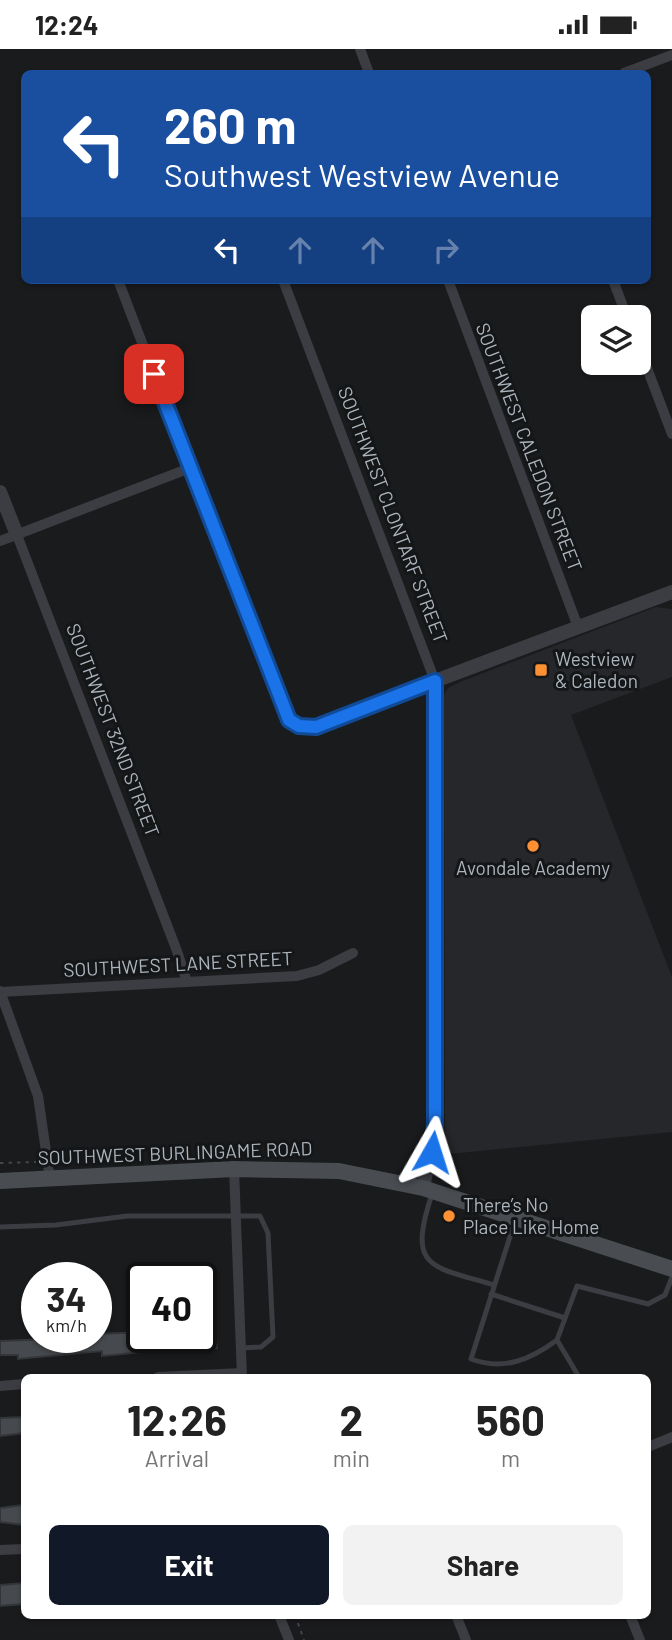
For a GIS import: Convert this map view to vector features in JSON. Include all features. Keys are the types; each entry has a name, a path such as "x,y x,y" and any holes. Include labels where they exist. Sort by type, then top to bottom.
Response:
{"main road":[{"name":"SOUTHWEST BURLINGAME ROAD","path":"0,1181 234,1169 320,1169 377,1177 428,1190 672,1269"}],"street":[{"path":"360,49 368,70"},
{"path":"632,70 672,55"},
{"path":"120,284 284,713 299,726 316,727 672,592"},
{"name":"SOUTHWEST CLONTARF STREET","path":"285,284 435,681 435,1125 428,1190"},
{"name":"SOUTHWEST CALEDON STREET","path":"449,284 578,627"},
{"path":"615,284 622,305"},
{"path":"650,375 672,434"},
{"path":"0,541 190,468"},
{"name":"SOUTHWEST 32ND STREET","path":"0,492 187,982"},
{"name":"SOUTHWEST LANE STREET","path":"0,992 297,976 319,970 353,953"},
{"path":"0,992 38,1096 50,1179"},
{"path":"234,1169 242,1374"},
{"path":"0,1386 21,1384"},
{"path":"651,1446 672,1437"},
{"path":"0,1550 21,1549"},
{"path":"281,1619 289,1640"},
{"path":"458,1619 466,1640"},
{"path":"632,1619 640,1640"}],"lane":[{"path":"428,1190 420,1230 427,1258 438,1268 494,1285"},
{"path":"0,1227 56,1226 127,1216 260,1216 268,1233 273,1337 261,1347 241,1348"},
{"path":"516,1219 471,1359 487,1365 506,1365 524,1360 556,1340 577,1286 648,1304 665,1295 672,1277"},
{"path":"491,1294 565,1318"},
{"path":"556,1340 577,1374"}],"path":[{"path":"0,1163 36,1162"},
{"path":"296,1619 304,1640"}],"shaded area":[{"name":"Avondale Academy","path":"656,607 672,609 672,677 571,715 672,977 672,1132 439,1155 445,1136 444,695 448,688 460,682"}],"building":[{"path":"112,1333 126,1333 126,1353 133,1353 102,1356 102,1353 112,1353"},
{"path":"21,1340 21,1353 81,1353 18,1359 18,1355 0,1355 0,1341"},
{"path":"21,1417 21,1433 0,1436 0,1418"},
{"path":"21,1505 21,1525 0,1522 0,1508"},
{"path":"21,1583 21,1604 0,1606 0,1585"}],"place":[{"name":"Westview & Caledon","path":"541,670"},
{"name":"Avondale Academy","path":"533,846"},
{"name":"There’s No Place Like Home","path":"449,1216"}],"route":[{"path":"154,374 284,713 289,720 295,725 316,727 435,681 435,1125 432,1152"}]}
